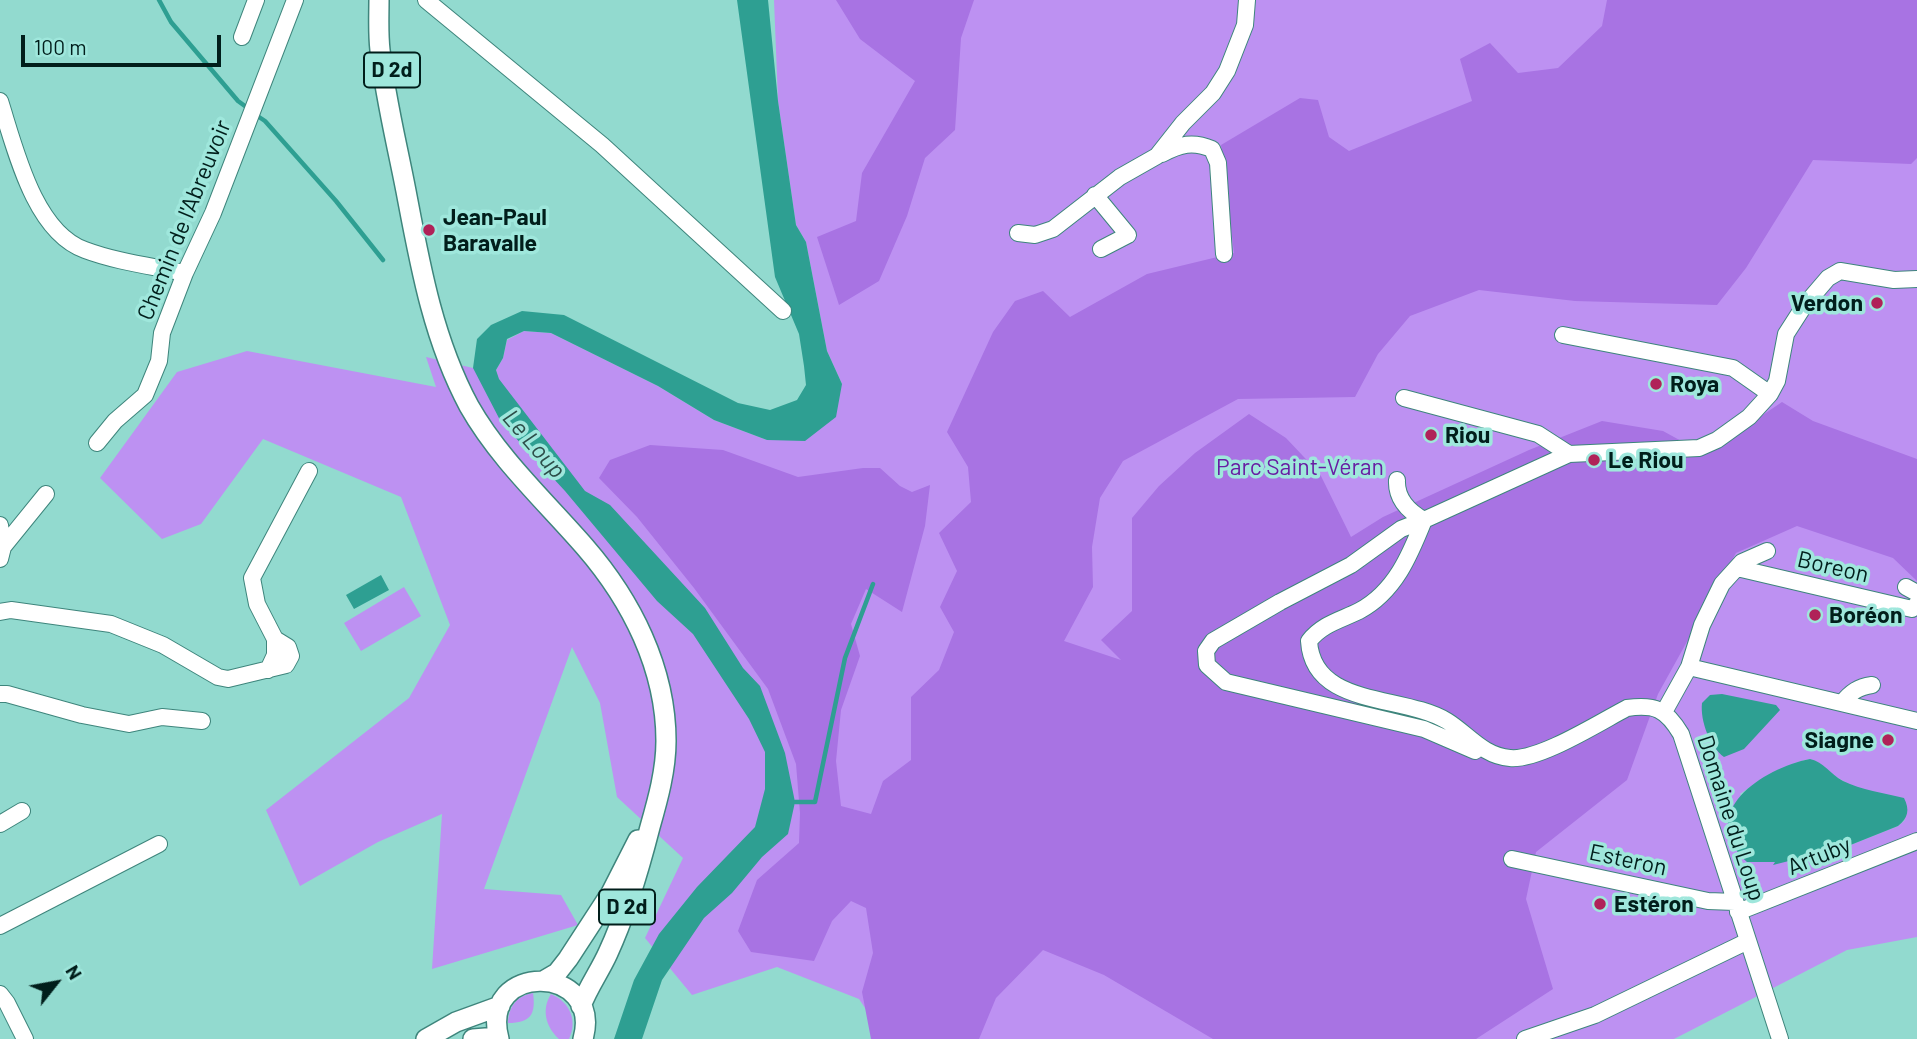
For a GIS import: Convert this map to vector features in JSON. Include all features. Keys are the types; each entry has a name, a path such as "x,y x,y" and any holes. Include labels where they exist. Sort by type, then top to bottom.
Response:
{"main road":[{"name":"D 2d","path":"379,0 380,48 396,140 426,287 440,341 454,376 486,432 509,462 587,549 614,585 639,628 662,695 666,727 665,763 657,801 637,877 620,926 581,1006"},
{"name":"D 2d","path":"389,0 396,140"},
{"name":"D 2d","path":"545,980 562,968 604,905 657,801"},
{"path":"473,1039 498,1038 496,1026 500,1006 508,993 533,980 545,980 570,991 581,1006 585,1026 583,1039"},
{"path":"426,1039 456,1022 500,1006"}],"street":[{"path":"242,37 256,0"},
{"name":"Chemin de l'Abreuvoir","path":"97,443 115,421 145,395 159,362 162,333 185,273 214,212 295,0"},
{"path":"426,0 602,145 783,310"},
{"path":"1157,156 1183,123 1213,93 1227,71 1245,24 1247,0"},
{"path":"0,102 38,207 54,228 83,250 185,273"},
{"path":"1018,233 1035,235 1053,229 1120,177 1179,145 1198,143 1212,149 1218,163 1224,254"},
{"path":"1096,195 1128,235 1101,249"},
{"path":"1767,551 1750,557 1722,584 1702,625 1689,667 1664,712 1643,706 1627,708 1537,754 1511,759 1478,752 1424,729 1226,682 1207,665 1206,651 1213,641 1352,565 1401,529 1569,454 1699,448 1735,429 1770,394 1777,381 1786,334 1804,306 1828,278 1840,271 1894,280 1917,279"},
{"path":"1563,334 1733,368 1770,394"},
{"path":"1404,398 1538,434 1569,454"},
{"path":"0,612 11,610 111,624 163,645 218,677 228,679 268,670 275,655 275,639 257,604 252,578 309,471"},
{"path":"1397,480 1396,490 1403,504 1410,512 1424,520"},
{"path":"2,553 46,494"},
{"path":"1424,520 1407,562 1390,584 1375,601 1318,630 1309,641 1310,656 1319,672 1334,684 1356,695 1421,709 1447,721 1480,748 1495,755"},
{"path":"0,525 2,553"},
{"name":"Boreon","path":"1737,568 1912,609 1917,604"},
{"path":"1689,667 1917,721"},
{"path":"1842,703 1860,687 1872,685"},
{"path":"0,694 129,724 162,717 202,721"},
{"name":"Domaine du Loup","path":"1664,712 1673,720 1681,734 1780,1039"},
{"path":"0,824 22,811"},
{"name":"Artuby","path":"1736,907 1917,841"},
{"path":"0,926 159,844"},
{"name":"Esteron","path":"1512,859 1736,907"},
{"path":"1525,1039 1595,1015 1748,941"},
{"path":"0,994 25,1039"}],"green space":[{"name":"Parc Saint-Véran","path":"774,0 1917,0 1917,937 1847,950 1674,1039 886,1039 859,999 777,967 692,995 645,938 683,858 617,797 600,703 572,647 484,889 561,895 578,925 432,969 442,814 378,842 300,886 266,810 409,698 450,625 401,497 263,439 201,524 162,539 100,478 177,372 247,351 436,387 426,357 473,368 498,379 496,370 503,358 507,340 524,331 551,333 658,386 714,420 767,440 842,384 827,351 806,242 796,225 778,101","holes":["1810,759 1905,820 1898,826 1848,846 1776,862 1740,794 1782,768"]},
{"path":"836,0 974,0 961,38 955,130 925,158 907,216 879,281 839,305 817,237 856,221 862,173 915,81 860,39"},
{"path":"1607,0 1917,0 1917,158 1911,164 1813,160 1746,268 1717,305 1575,301 1479,290 1410,316 1378,354 1355,397 1238,399 1123,461 1100,498 1092,547 1093,587 1064,641 1121,660 1101,640 1132,611 1132,518 1159,486 1195,453 1249,414 1286,438 1320,474 1351,537 1383,517 1529,450 1602,421 1663,431 1705,454 1782,402 1813,421 1917,459 1917,581 1893,558 1797,526 1736,553 1658,694 1627,780 1536,852 1526,899 1553,989 1476,1039 1213,1039 1104,975 1043,950 996,998 979,1039 871,1039 862,992 873,953 866,908 851,901 832,921 814,961 751,952 738,931 757,880 799,843 800,813 796,764 768,689 694,588 637,517 599,478 610,460 650,445 723,450 798,477 880,468 900,486 912,492 930,485 925,526 902,612 866,589 851,624 860,656 841,710 836,761 841,806 871,814 883,781 911,760 911,697 939,670 954,632 940,607 957,571 939,533 971,502 968,467 947,432 993,332 1015,301 1043,291 1070,317 1147,274 1234,253 1221,145 1300,98 1318,100 1329,137 1349,151 1472,101 1460,59 1490,43 1518,73 1558,68 1602,26"},
{"path":"404,587 421,616 361,651 344,623"},
{"path":"533,993 534,1007 530,1016 516,1023 508,1023 514,1003"},
{"path":"551,994 558,997 571,1013 573,1026 569,1039 559,1039 548,1024 546,1006"}],"water":[{"name":"Le Loup","path":"737,0 768,0 778,101 796,225 806,242 827,351 842,384 836,417 805,441 767,440 714,420 658,386 551,333 524,331 507,339 503,358 496,370 499,379 585,491 610,505 705,608 743,668 760,686 785,753 795,802 788,834 762,857 732,893 704,918 662,980 642,1039 614,1039 634,980 659,934 697,887 755,827 765,789 765,752 749,719 693,634 657,601 565,491 501,422 473,368 477,339 491,325 522,311 564,315 738,403 770,410 797,400 806,385 804,366 799,334 775,277"},
{"path":"381,575 389,590 354,609 346,595"},
{"path":"1722,694 1776,705 1780,710 1744,749 1724,757 1710,740 1702,710 1702,703 1710,695"},
{"path":"1810,759 1850,784 1904,798 1907,814 1904,820 1898,826 1848,846 1773,865 1775,862 1747,862 1733,844 1728,826 1731,810 1755,783 1773,772"}],"waterway":[{"path":"159,0 171,22 238,101 249,109"},
{"path":"256,115 265,121 336,201 383,260"},
{"path":"795,802 815,802 845,658 873,584"}],"place":[{"name":"Jean-Paul Baravalle","path":"429,230"},
{"name":"Verdon","path":"1877,303"},
{"name":"Roya","path":"1656,384"},
{"name":"Riou","path":"1431,435"},
{"name":"Le Riou","path":"1594,460"},
{"name":"Boréon","path":"1815,615"},
{"name":"Siagne","path":"1888,740"},
{"name":"Estéron","path":"1600,904"}]}
